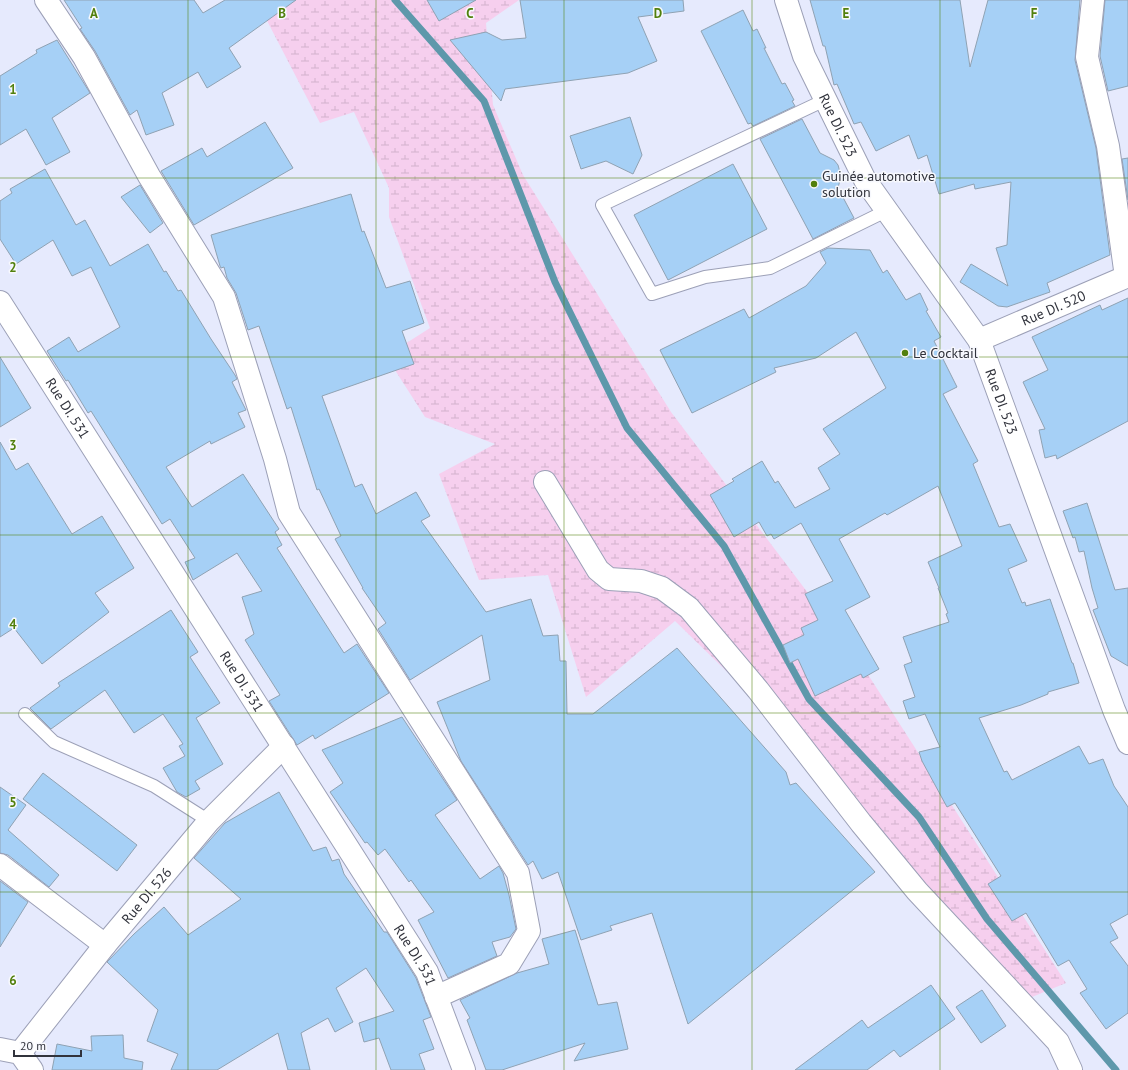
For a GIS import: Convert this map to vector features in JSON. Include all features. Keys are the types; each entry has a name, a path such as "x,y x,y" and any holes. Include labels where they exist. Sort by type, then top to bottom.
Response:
{"street":[{"path":"46,0 84,57 149,176 224,297 275,459 289,514 518,873 530,931 509,964 436,997"},
{"name":"Rue DI. 523","path":"786,0 804,56 865,180 980,340 1121,707 1128,743"},
{"path":"1093,0 1087,57 1108,146 1127,277"},
{"name":"Rue DI. 520","path":"980,340 1127,277"},
{"name":"Rue DI. 531","path":"0,302 427,972 464,1070"},
{"path":"545,482 598,570 609,579 641,580 662,588 689,608 758,690 861,824 917,891 1058,1042 1071,1070"},
{"name":"Rue DI. 526","path":"18,1057 105,945 209,821 284,746"},
{"path":"0,865 105,945"}],"lane":[{"path":"825,100 602,205 652,294 705,276 770,268 886,211"},
{"path":"25,714 54,742 154,786 209,821"}],"green space":[{"path":"261,0 519,0 486,23 493,105 523,175 671,412 858,659 1066,983 1032,997 986,972 791,734 675,621 586,697 548,575 479,580 439,474 495,444 425,417 386,356 430,328 389,217 389,188 354,112 320,123 263,13"}],"building":[{"path":"64,0 194,0 203,13 225,0 296,0 229,48 241,67 207,88 198,72 162,93 174,125 146,135 137,110 130,115 95,51 80,29 82,28"},
{"path":"427,0 476,0 439,21"},
{"path":"520,0 683,0 684,11 638,17 657,61 628,73 505,89 501,101 450,40 486,32 502,40 526,38"},
{"path":"810,0 960,0 970,67 988,0 1080,0 1075,60 1096,148 1110,255 1047,283 1050,292 1007,307 998,306 960,282 971,264 1008,286 996,248 1007,245 1011,182 975,189 974,184 939,194 927,155 918,159 909,135 876,151 861,122 854,124 837,84 834,85 825,46 823,46"},
{"path":"1105,0 1128,0 1128,86 1108,91 1100,56"},
{"path":"743,10 753,31 757,29 766,48 764,48 782,84 785,83 794,100 792,101 795,106 753,126 751,123 748,124 701,31"},
{"path":"57,40 90,93 52,118 70,152 46,165 26,129 0,145 0,76 37,53 36,50"},
{"path":"630,117 642,155 633,174 606,161 581,169 570,136"},
{"path":"802,119 820,153 834,160 838,165 841,176 838,188 854,218 813,239 760,139"},
{"path":"265,122 293,168 194,225 161,171 202,148 207,157"},
{"path":"1128,158 1128,200 1122,159"},
{"path":"733,164 767,229 668,280 634,215"},
{"path":"45,169 76,225 85,220 110,266 148,244 164,272 166,271 178,291 181,290 237,379 232,382 246,410 238,413 245,427 211,444 210,441 166,467 192,507 243,474 279,529 275,532 282,545 277,548 344,653 357,644 389,693 315,739 313,735 297,745 269,701 280,695 245,640 254,634 242,597 262,591 237,553 193,580 185,562 195,558 170,519 162,524 91,411 88,413 68,380 66,381 47,351 69,337 78,352 120,327 91,267 72,276 53,240 16,264 0,239 0,201 12,193 10,189"},
{"path":"140,185 163,223 150,233 121,197"},
{"path":"351,194 362,232 364,231 386,288 410,281 424,323 402,331 414,364 322,396 355,487 362,484 376,514 416,492 430,516 421,521 486,612 531,599 543,636 558,635 560,661 566,661 567,714 593,714 677,648 786,772 790,785 796,783 875,872 688,1024 652,913 610,926 612,930 581,940 558,872 542,879 533,861 528,865 461,761 437,702 490,680 482,635 410,680 378,629 386,623 362,588 335,539 341,536 319,489 317,490 291,407 287,409 259,326 248,330 236,293 227,278 224,267 221,268 220,266 211,235"},
{"path":"828,248 870,250 883,273 887,270 906,300 920,293 928,310 926,311 941,337 934,341 957,387 943,394 978,461 973,464 999,527 1010,524 1027,561 1008,569 1022,603 1025,602 1026,606 1050,599 1073,663 1079,683 1048,692 1048,694 1021,705 979,718 1004,772 1007,771 1012,780 1079,746 1089,764 1103,759 1114,786 1128,807 1128,914 1110,924 1118,938 1110,942 1128,966 1128,1013 1106,1029 1080,993 1087,989 1069,960 1058,966 1026,913 1012,921 988,884 1001,876 955,803 947,807 922,761 919,752 940,747 925,714 909,719 903,701 915,697 904,665 912,662 903,637 949,622 946,614 948,613 928,562 962,546 938,486 887,515 885,513 839,539 870,597 845,610 879,669 863,678 861,674 815,696 798,659 790,663 783,645 804,635 801,628 818,620 805,594 833,581 801,523 774,539 771,534 767,536 759,522 734,537 710,495 734,481 732,479 762,461 775,483 778,481 795,508 830,489 818,468 840,454 823,429 886,388 856,332 816,358 774,368 776,372 692,413 660,350 744,309 749,318 806,286 826,263 820,252"},
{"path":"1128,298 1128,421 1057,459 1056,455 1045,458 1039,430 1045,429 1023,382 1048,370 1032,337 1100,305 1102,310"},
{"path":"0,357 31,408 0,427"},
{"path":"0,442 16,470 28,463 72,534 102,516 134,568 95,593 109,612 42,664 14,628 0,637"},
{"path":"1087,503 1115,590 1128,588 1128,666 1111,656 1093,610 1098,608 1084,551 1079,552 1075,537 1073,538 1063,511"},
{"path":"171,610 198,652 190,657 220,703 196,718 223,764 195,781 200,789 186,797 177,792 163,768 185,756 179,746 183,744 163,714 134,733 105,690 51,729 30,708 60,686 58,683"},
{"path":"402,717 457,800 435,815 480,879 499,866 503,873 509,895 516,929 510,937 492,942 497,956 448,978 418,920 434,912 411,880 409,882 385,849 378,855 367,842 365,843 330,792 343,783 322,750"},
{"path":"43,773 137,845 117,871 23,799"},
{"path":"0,787 26,805 8,830 59,875 49,887 8,855 0,853"},
{"path":"279,792 313,851 326,847 332,861 339,859 344,874 384,932 387,932 416,978 431,1017 423,1020 434,1049 419,1054 425,1070 391,1070 379,1038 364,1042 359,1023 394,1011 366,968 336,988 353,1022 335,1032 328,1018 301,1033 310,1070 288,1070 278,1033 217,1070 171,1070 178,1054 147,1041 158,1010 107,962 134,934 164,907 188,935 241,899 194,858 225,823"},
{"path":"0,881 28,902 0,947"},
{"path":"575,930 598,1005 617,1002 628,1049 574,1061 585,1043 502,1070 486,1070 467,1020 470,1018 460,1000 517,973 549,964 542,939"},
{"path":"931,985 955,1019 900,1057 894,1050 867,1070 795,1070 862,1020 868,1028"},
{"path":"982,990 1006,1026 981,1043 956,1007"},
{"path":"123,1035 124,1058 143,1062 142,1070 52,1070 57,1044 92,1051 91,1036"}],"waterway":[{"path":"395,0 484,101 555,282 627,428 724,546 809,699 919,817 987,919 1116,1070"}],"place":[{"name":"Guinée automotive solution","path":"814,184"},
{"name":"Le Cocktail","path":"905,353"}]}
